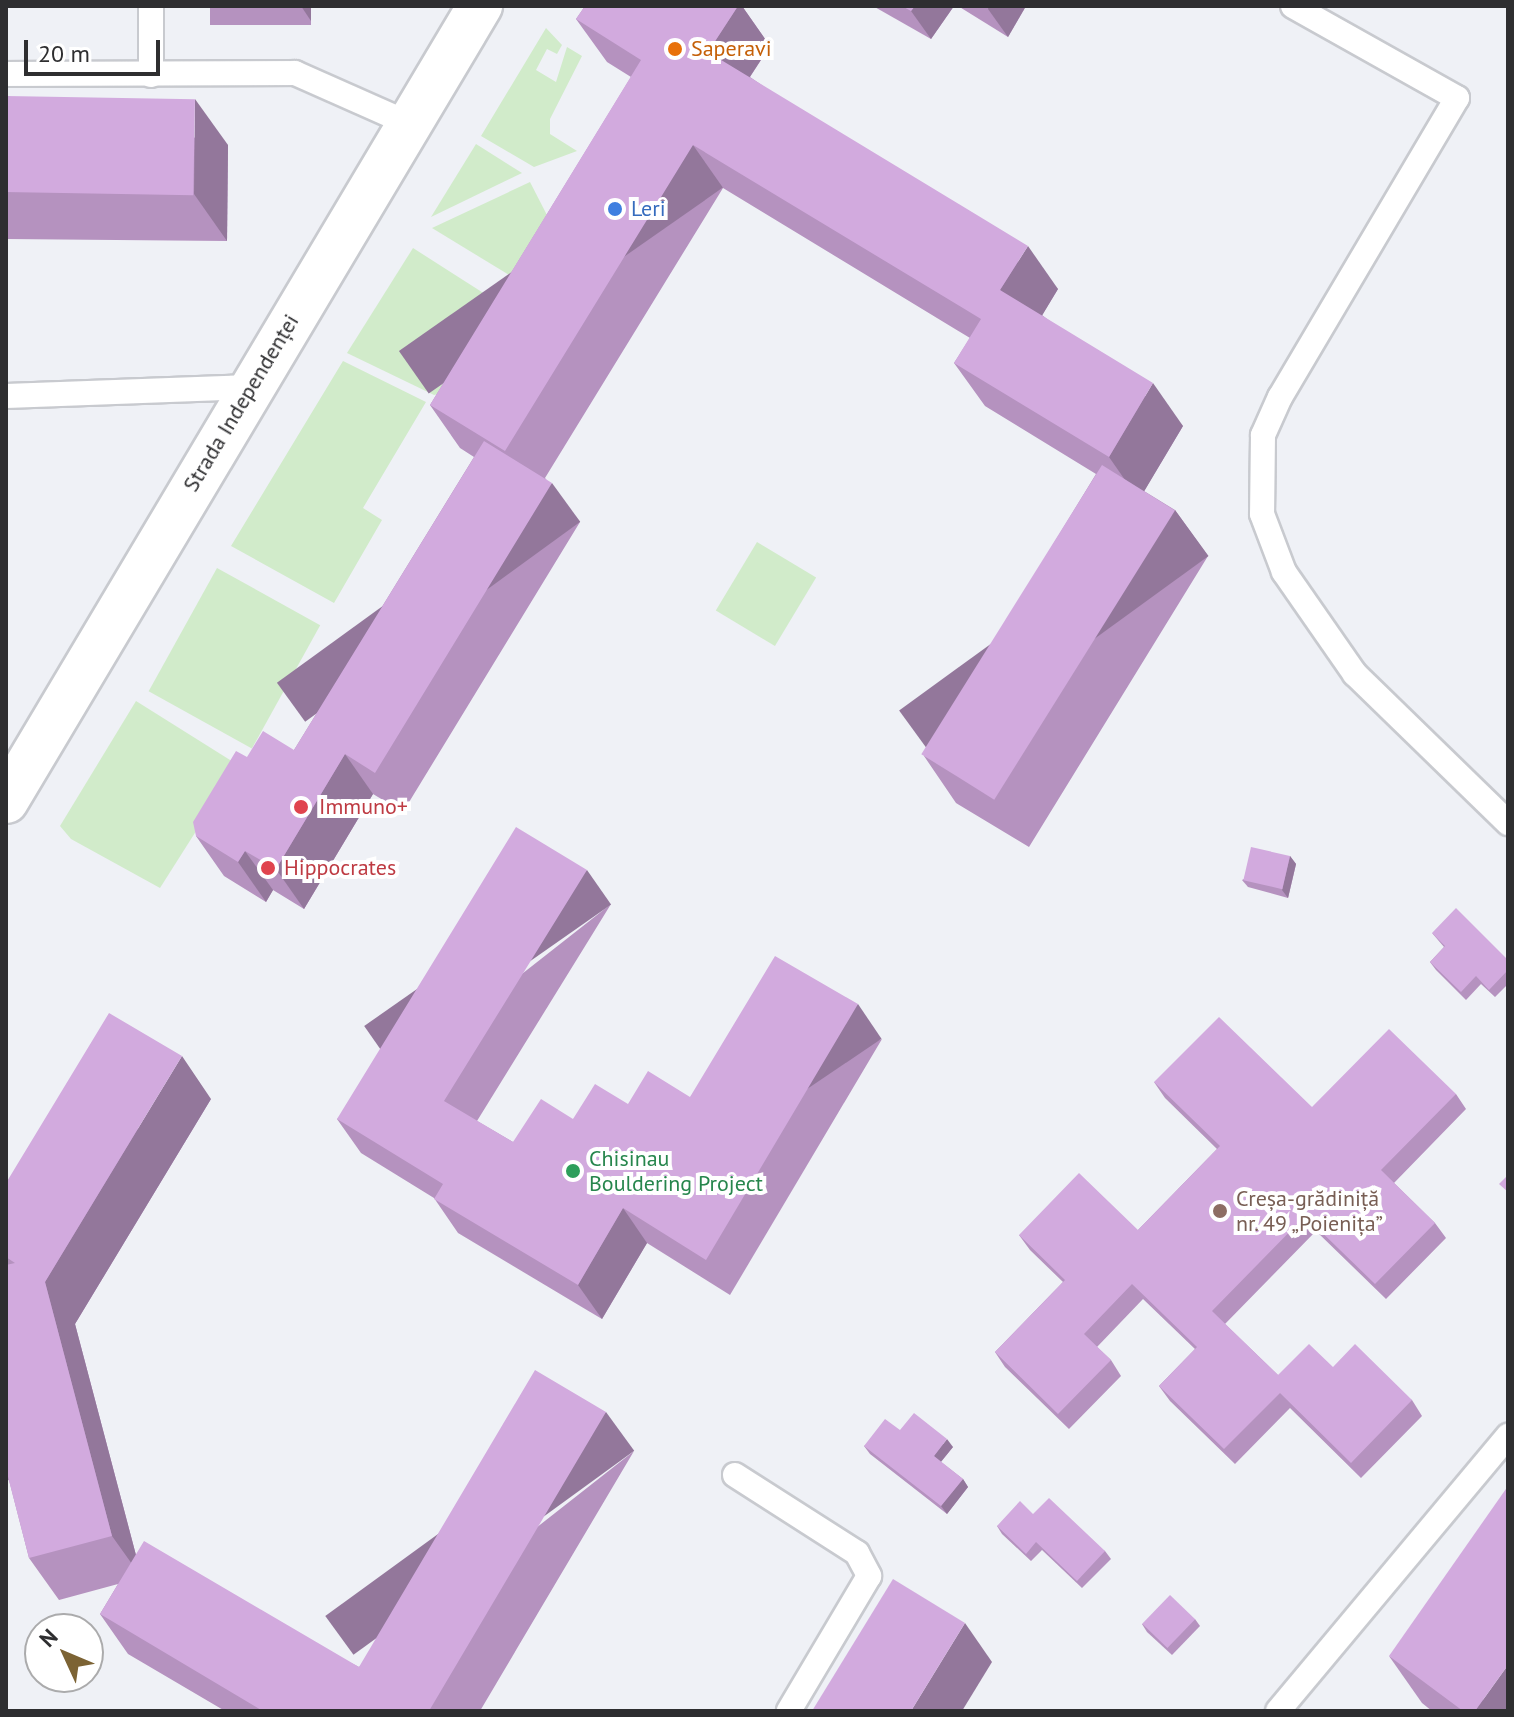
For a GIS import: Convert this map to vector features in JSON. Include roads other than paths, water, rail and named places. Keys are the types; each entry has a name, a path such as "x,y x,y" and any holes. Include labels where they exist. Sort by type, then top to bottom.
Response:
{"main road":[{"name":"Strada Independenței","path":"6,801 250,387 480,6"}],"lane":[{"path":"151,6 151,75"},
{"path":"1293,6 1457,98 1280,397 1263,435 1262,514 1284,572 1355,674 1508,823"},
{"path":"6,74 295,73 408,123"},
{"path":"6,396 250,387"},
{"path":"1278,1711 1508,1436"},
{"path":"735,1475 857,1553 869,1576 789,1711"}],"place":[{"name":"Saperavi","path":"675,49"},
{"name":"Leri","path":"615,209"},
{"name":"Immuno+","path":"301,807"},
{"name":"Hippocrates","path":"268,868"},
{"name":"Chisinau Bouldering Project","path":"573,1171"},
{"name":"Creșa-grădiniță nr. 49 „Poienița”","path":"1220,1211"}]}
